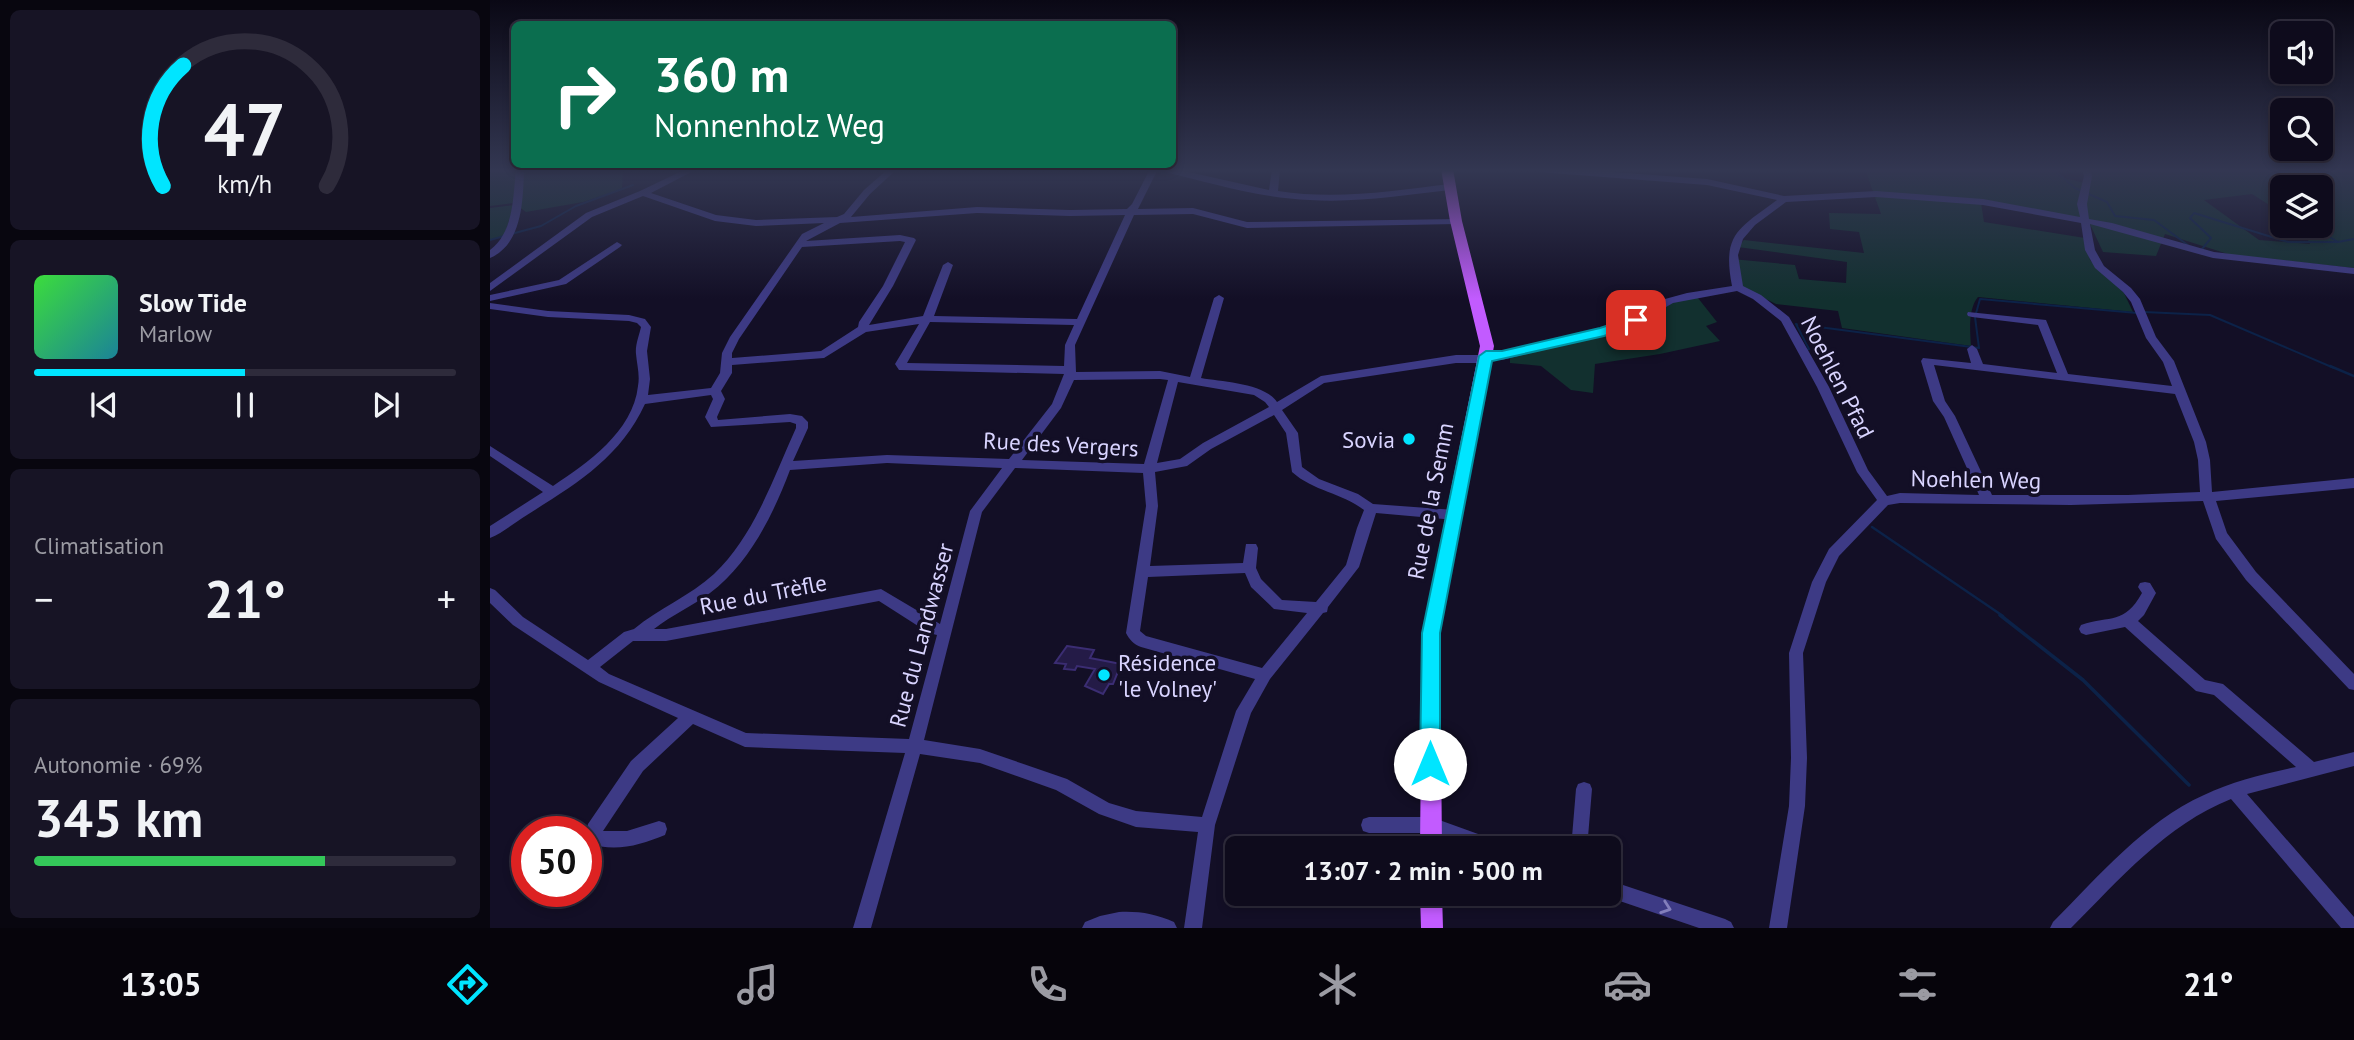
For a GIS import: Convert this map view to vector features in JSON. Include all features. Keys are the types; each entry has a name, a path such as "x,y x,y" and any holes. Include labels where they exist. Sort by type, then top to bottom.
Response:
{"main road":[{"name":"Rue de la Semm","path":"1431,836 1431,633 1486,357 1484,329 1454,212"},
{"path":"1431,906 1432,928"}],"street":[{"path":"490,256 503,244 513,228 515,212"},
{"path":"490,288 596,212"},
{"path":"702,212 726,220 756,223 945,212"},
{"path":"715,391 726,373 729,362 727,353 734,339 799,244 806,236 850,212"},
{"path":"1049,212 1112,212"},
{"path":"729,362 824,354 863,329 927,319 1081,321 1131,212"},
{"path":"1199,212 1247,225 1456,221"},
{"path":"1738,288 1732,253 1735,243 1767,212"},
{"path":"2035,212 2084,220 2213,255 2354,271"},
{"path":"2084,212 2094,260 2136,301 2141,319 2168,361 2200,442 2208,497 2221,535 2236,558 2354,684"},
{"path":"799,244 900,238 911,240 882,297 864,322 863,329"},
{"path":"490,298 562,282 617,245"},
{"path":"948,265 927,319 901,364 903,367 1174,377 1257,392 1269,399 1292,433 1296,469 1319,487 1362,501 1371,509 1455,515"},
{"name":"Rue des Vergers","path":"785,466 874,459 1149,469 1183,463 1207,446 1321,380 1455,359 1502,356 1604,332 1636,320 1669,301 1738,288"},
{"name":"Noehlen Pfad","path":"1738,288 1757,297 1785,319 1823,387 1863,472 1884,501"},
{"path":"1195,380 1219,298"},
{"path":"490,306 525,312 629,318 640,321 646,327 641,358 645,365 642,400 615,444 592,466 490,533"},
{"path":"1972,314 2042,322 2064,377"},
{"name":"Rue du Landwasser","path":"862,928 915,746 975,515 1011,463 1057,405 1070,373 1070,345 1081,321"},
{"path":"1972,349 1978,367"},
{"path":"1988,500 1949,416 1939,401 1927,361 2179,391"},
{"path":"1174,377 1149,469 1152,505 1133,633 1141,641 1265,675"},
{"path":"642,400 715,391"},
{"path":"589,667 629,636 638,634 706,588 733,562 777,488 803,428 802,422 790,418 715,424 711,416 719,399 715,391"},
{"path":"490,450 552,492"},
{"name":"Noehlen Weg","path":"1778,928 1797,806 1799,758 1796,653 1819,582 1834,553 1884,501 1900,498 2086,501 2208,497 2354,483"},
{"path":"1193,928 1207,825 1244,711 1265,675 1322,608 1352,567 1371,509"},
{"path":"1251,548 1250,568 1256,583 1279,605 1322,608"},
{"path":"1143,572 1250,568"},
{"path":"2086,629 2128,621 2139,611 2149,593 2145,587"},
{"path":"490,594 518,621 604,678 745,740 915,746 980,756 1062,784 1105,809 1136,819 1207,825"},
{"name":"Rue du Trèfle","path":"638,634 666,635 881,595 934,629 946,631"},
{"path":"2128,621 2201,686 2218,689 2311,770"},
{"path":"659,829 631,840 607,840 594,836 594,830 637,766 690,717"},
{"path":"2059,928 2092,891 2115,874 2146,843 2203,803 2234,790 2354,759"},
{"path":"1580,836 1584,789"},
{"path":"2234,790 2351,928"},
{"path":"1370,825 1431,825 1461,836"},
{"path":"1621,892 1725,928"},
{"path":"1091,928 1104,922 1151,921 1168,928"}],"green space":[{"path":"490,212 512,212 504,236 490,240"},
{"path":"1982,212 1984,222 2085,238 2090,260 2124,293 2133,312 1978,297 1971,314 1971,346 1842,328 1838,311 1776,304 1739,286 1732,259 1795,265 1799,279 1846,283 1847,262 1738,247 1744,240 1864,253 1859,232 1830,229 1829,213"},
{"path":"2034,212 2221,212 2259,240 2310,244 2307,238 2333,238 2333,212 2354,212 2354,268 2231,255 2165,234 2156,256 2103,252 2089,222"},
{"path":"1694,293 1717,322 1706,326 1720,341 1595,364 1593,393 1571,390 1541,366 1510,363 1510,350 1598,328"}],"building":[{"path":"1067,646 1094,650 1090,658 1121,664 1113,684 1109,684 1103,694 1085,686 1095,669 1077,666 1075,670 1064,669 1066,664 1055,663"}],"waterway":[{"path":"511,234 541,226 565,212"},
{"path":"2113,212 2115,216 2154,220 2189,246"},
{"path":"2202,249 2211,238 2190,218 2194,213 2288,242 2338,242"},
{"path":"490,240 504,236"},
{"path":"2331,238 2338,242"},
{"path":"2338,242 2354,239"},
{"path":"1804,351 1809,349 1796,324 1979,348 1975,317 1980,299 2137,313"},
{"path":"2144,312 2210,315 2334,368"},
{"path":"2330,366 2354,376"},
{"path":"1872,527 2003,616"},
{"path":"2000,615 2083,680 2189,785"}],"place":[{"name":"Sovia","path":"1409,439"},
{"name":"Résidence 'le Volney'","path":"1104,675"}],"route":[{"path":"1430,764 1431,633 1486,356 1502,356 1604,332 1636,320"}]}
